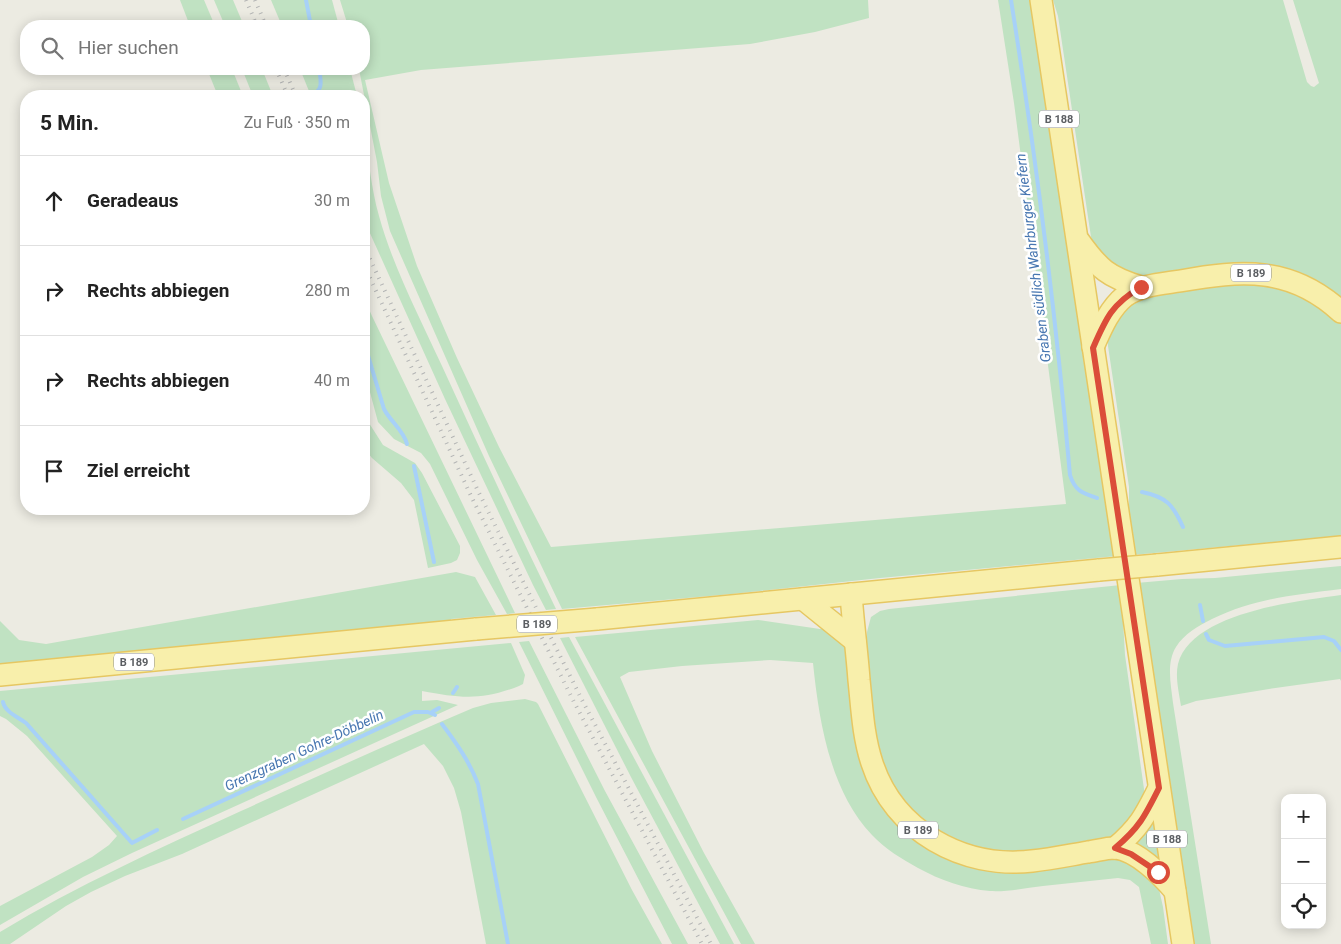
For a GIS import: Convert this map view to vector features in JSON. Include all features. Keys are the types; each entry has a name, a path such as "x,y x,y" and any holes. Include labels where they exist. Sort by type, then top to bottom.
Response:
{"main road":[{"name":"B 188","path":"1041,0 1077,239"},
{"name":"B 189","path":"1077,239 1094,262 1107,273 1120,281 1141,287"},
{"path":"1077,239 1093,348"},
{"name":"B 189","path":"1093,348 1112,309 1125,297 1141,287 1226,274 1265,274 1287,280 1327,300 1341,312"},
{"name":"B 188","path":"1093,348 1183,944"},
{"name":"B 189","path":"0,675 1341,547"},
{"name":"B 189","path":"851,594 866,742 880,783 906,819 918,830 952,850 968,856 993,861 1031,861 1115,848"},
{"path":"803,598 855,641"},
{"path":"1159,788 1132,834 1115,848 1131,854 1149,865 1175,891"}],"green space":[{"path":"180,0 204,0 212,20 188,20"},
{"path":"214,0 233,0 241,20 222,20"},
{"path":"271,0 332,0 337,20 279,20"},
{"path":"340,0 868,0 869,18 815,32 750,44 421,70 365,80 367,90 363,90 360,75 370,75 370,20 346,20"},
{"path":"998,0 1033,0 1117,556 562,609 489,456 390,231 381,196 370,126 370,101 389,183 417,266 457,358 499,447 551,547 1066,504 1014,103"},
{"path":"1053,0 1283,0 1307,82 1314,87 1319,83 1293,0 1341,0 1341,300 1323,287 1144,278 1122,275 1095,248 1091,237 1058,16"},
{"path":"209,75 234,75 241,90 216,90"},
{"path":"244,75 264,75 271,90 251,90"},
{"path":"302,75 352,75 355,90 309,90"},
{"path":"370,170 376,205 399,273 556,609 546,610 445,399 370,233"},
{"path":"1254,282 1276,285 1306,298 1324,309 1341,323 1341,536 1132,555 1129,533 1129,487 1108,346 1108,334 1114,321 1136,299 1215,283"},
{"path":"370,312 515,613 507,614 477,560 430,464 421,453 394,439 378,422 370,392"},
{"path":"370,425 383,445 415,463 422,473 460,546 457,560 428,568 414,500 401,483 370,456"},
{"path":"1341,566 1341,589 1275,598 1228,612 1192,631 1179,642 1173,653 1170,674 1173,703 1211,944 1191,944 1136,583 1215,578"},
{"path":"456,572 475,577 496,615 451,619 450,623 0,667 0,621 19,640 46,644"},
{"path":"1121,585 1125,655 1144,789 1144,801 1127,831 1105,840 1031,852 981,851 926,826 895,792 876,747 866,648 867,632 871,617 880,611 889,609"},
{"path":"1341,595 1341,681 1340,679 1269,689 1196,701 1181,706 1177,680 1178,664 1187,647 1203,633 1224,621 1248,613 1299,601"},
{"path":"758,620 820,629 827,625 844,643 868,779 881,804 894,820 926,848 950,860 976,868 1119,859 1136,864 1159,889 1168,944 1151,944 1139,887 1130,880 1118,878 1009,890 981,890 962,886 935,876 906,861 882,845 858,817 836,777 823,731 813,663 770,660 629,672 620,677 652,751 704,853 755,944 741,944 575,637"},
{"path":"569,637 734,944 720,944 632,779 560,638"},
{"path":"529,641 605,791 688,944 672,944 519,642"},
{"path":"511,643 525,675 523,684 493,694 471,697 422,691 422,701 437,700 458,705 132,853 83,877 0,925 0,906 92,857 109,845 117,836 27,736 0,716 0,691"},
{"path":"525,699 538,704 632,890 662,944 486,944 461,812 454,788 443,766 424,744 182,854 125,876 91,892 66,906 10,944 0,944 0,932 89,883 179,839 473,708 491,703"},
{"path":"1153,820 1160,864 1136,845"}],"waterway":[{"path":"306,0 310,20"},
{"name":"Graben südlich Wahrburger Kiefern","path":"1011,0 1045,237 1070,475 1074,485 1080,491 1097,498"},
{"path":"319,90 321,81 320,75"},
{"path":"370,362 384,409 403,435 407,444"},
{"path":"414,466 434,562"},
{"name":"Graben südlich Wahrburger Kiefern","path":"1142,492 1158,496 1168,503 1183,527"},
{"name":"Graben südlich Wahrburger Kiefern","path":"1200,605 1203,621"},
{"name":"Graben südlich Wahrburger Kiefern","path":"1206,634 1209,640 1225,646 1324,637 1334,641 1341,650"},
{"path":"453,693 457,687"},
{"name":"Grenzgraben Gohre-Döbbelin","path":"3,702 9,711 26,723 132,843 157,830"},
{"path":"432,712 439,708"},
{"name":"Grenzgraben Gohre-Döbbelin","path":"183,819 414,712 428,712 435,715"},
{"name":"Grenzgraben Gohre-Döbbelin","path":"442,724 462,753 478,784 508,944"}],"railway":[{"path":"246,0 254,20"},
{"path":"255,0 263,20"},
{"path":"279,75 285,90"},
{"path":"287,75 293,90"},
{"path":"370,259 479,493 582,700 711,944"},
{"path":"370,278 472,498 575,704 702,944"}],"route":[{"path":"1141,287 1125,297 1112,309 1093,348 1159,788 1148,811 1132,834 1115,848 1131,854 1158,872"}]}
